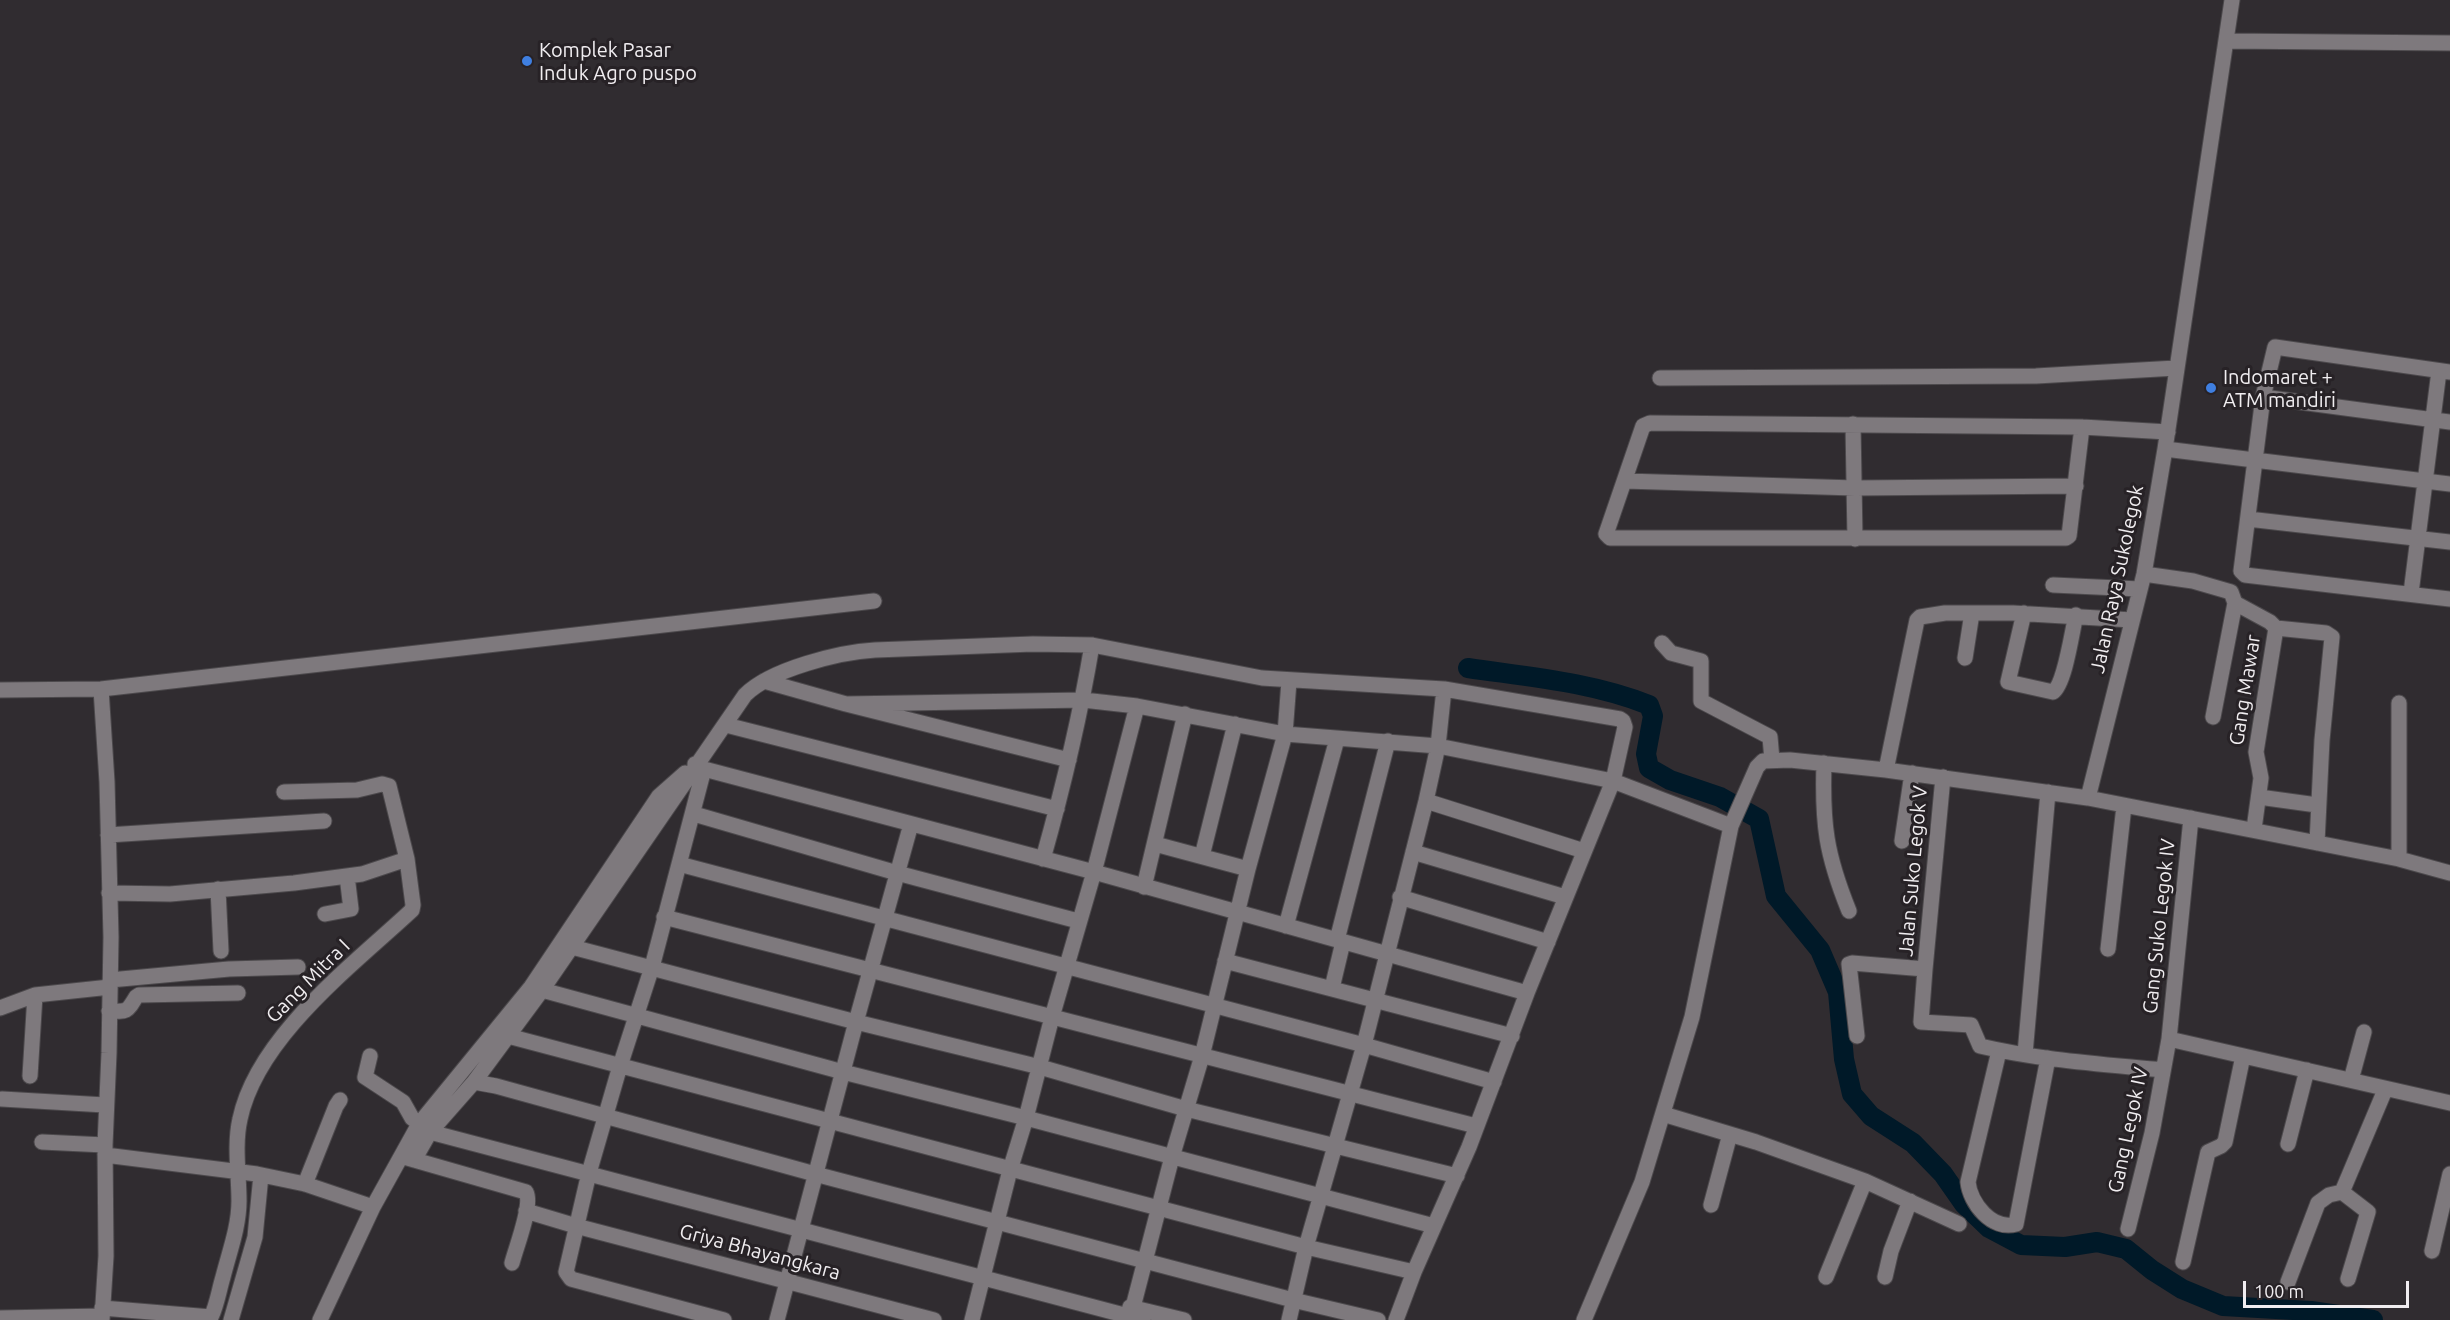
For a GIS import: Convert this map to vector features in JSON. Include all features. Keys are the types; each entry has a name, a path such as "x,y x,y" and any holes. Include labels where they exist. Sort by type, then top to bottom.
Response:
{"street":[{"name":"Jalan Raya Sukolegok","path":"2088,798 2142,581 2168,432 2232,0"},
{"path":"2226,41 2450,43"},
{"path":"2411,593 2432,421 2444,371 2276,347 2263,397 2241,571 2246,575 2450,598"},
{"path":"1660,378 2036,376 2176,368"},
{"path":"2263,397 2450,423"},
{"path":"2082,427 2069,536 2066,538 1855,540 1610,538 1606,534 1643,426 1650,423 2082,427 2168,432"},
{"path":"1853,424 1855,540"},
{"path":"2165,448 2450,484"},
{"path":"1625,481 1855,488 2076,486"},
{"path":"2248,519 2450,542"},
{"path":"2053,585 2142,581 2219,587 2231,592 2235,603 2213,717"},
{"path":"0,690 101,689 874,601"},
{"path":"2235,603 2276,628 2326,633 2332,637 2322,735 2317,843"},
{"path":"1965,658 1972,613"},
{"path":"2024,613 2008,682 2054,692 2064,668 2076,615"},
{"path":"1886,770 1917,620 1923,615 2024,613 2132,620"},
{"name":"Gang Mawar","path":"2254,829 2261,778 2256,752 2276,628"},
{"path":"1662,643 1671,653 1701,662 1701,701 1770,737 1772,759"},
{"path":"320,1320 373,1207 429,1126 536,988 572,946 699,765 745,695 753,687 828,656 850,651 1033,644 1092,645 1262,678 1289,681 1444,689 1528,702 1623,721 1625,727 1613,781 1527,993 1457,1176 1414,1272 1396,1320"},
{"path":"1043,859 1083,700 1092,645"},
{"path":"764,681 1069,760"},
{"path":"1134,1316 1172,1157 1202,1056 1248,869 1285,734 1289,681"},
{"path":"0,1318 102,1315 106,1256 105,1105 110,1053 110,983 107,782 101,689"},
{"path":"1289,1320 1306,1247 1364,1045 1426,801 1438,746 1444,689"},
{"path":"846,704 1083,700 1137,706 1285,734 1438,746 1613,781 1734,819"},
{"path":"2399,703 2399,859"},
{"path":"972,1320 1010,1170 1040,1067 1078,921 1094,872 1137,706"},
{"path":"1144,887 1185,714"},
{"path":"1202,856 1235,724"},
{"path":"726,725 1057,809"},
{"path":"1286,926 1337,739"},
{"path":"1332,988 1340,941 1388,741"},
{"path":"1584,1320 1642,1182 1692,1017 1734,819 1757,767 1763,761 1772,759 1886,770 2088,798 2399,859 2450,873"},
{"path":"1824,763 1824,828 1837,881 1849,911"},
{"path":"699,765 694,814 652,967 605,1117 566,1270 571,1279 724,1320"},
{"path":"699,765 1527,993"},
{"path":"429,1126 474,1082 508,1036 536,988 659,796 699,765"},
{"path":"1902,841 1912,773"},
{"name":"Jalan Suko Legok V","path":"1943,777 1921,1022 1971,1025 1978,1038 1978,1045 1999,1051"},
{"path":"109,893 170,894 347,876 362,874 407,859 390,790 385,784 357,790 284,792"},
{"path":"2025,1054 2048,792"},
{"path":"2259,797 2318,805"},
{"path":"1426,801 1584,851"},
{"path":"2108,949 2124,806"},
{"path":"694,814 897,873 1078,921"},
{"name":"Gang Suko Legok IV","path":"2169,1039 2191,818"},
{"path":"108,835 324,821"},
{"path":"777,1320 911,824"},
{"path":"1155,844 1248,869"},
{"path":"1413,852 1565,897"},
{"name":"Gang Mitra I","path":"102,1315 211,1317 236,1229 239,1202 239,1119 254,1078 281,1037 299,1015 412,910 407,859"},
{"path":"679,864 1364,1045 1494,1082"},
{"path":"325,914 351,909 347,876"},
{"path":"218,889 221,951"},
{"path":"1400,897 1548,942"},
{"path":"664,917 1476,1126"},
{"path":"572,946 856,1022 1040,1067 1186,1109 1457,1176"},
{"path":"1225,961 1512,1036"},
{"name":"Jalan Suko Legok V","path":"1857,1036 1849,964 1925,969"},
{"path":"0,1008 35,995 110,983 229,969 298,967"},
{"path":"536,988 843,1072 1434,1226"},
{"path":"109,1011 131,1008 139,995 238,993"},
{"path":"30,1076 35,995"},
{"path":"2351,1080 2364,1032"},
{"path":"508,1036 1010,1170 1306,1247 1414,1272"},
{"path":"2169,1039 2450,1103"},
{"name":"Gang Legok IV","path":"2128,1229 2152,1133 2169,1039"},
{"path":"2048,1058 2016,1224 2010,1226 1997,1223 1985,1215 1974,1201 1969,1192 1968,1182 1999,1051 2162,1070"},
{"path":"370,1056 365,1077 403,1102 412,1118 429,1126 983,1272 1134,1316 1184,1320"},
{"path":"2183,1262 2208,1152 2225,1142 2243,1056"},
{"path":"2288,1144 2307,1070"},
{"path":"474,1082 1293,1300 1378,1320"},
{"path":"2342,1192 2385,1090"},
{"path":"2,1099 105,1105"},
{"path":"304,1184 340,1100"},
{"path":"1663,1114 1730,1134 1864,1181 1959,1224"},
{"path":"1711,1205 1730,1134"},
{"path":"42,1142 259,1175 304,1184 373,1207"},
{"path":"407,1158 523,1189 529,1196 512,1263"},
{"path":"2432,1251 2450,1174"},
{"path":"231,1320 255,1237 259,1175"},
{"path":"1826,1277 1864,1181"},
{"path":"2288,1282 2318,1203 2329,1195 2342,1192 2366,1209 2368,1216 2348,1280"},
{"path":"1885,1277 1891,1251 1910,1201"},
{"name":"Griya Bhayangkara","path":"526,1211 934,1320"}],"waterway":[{"path":"1468,668 1582,686 1649,705 1653,716 1646,754 1649,768 1670,780 1720,797 1759,819 1776,896 1820,950 1838,992 1844,1059 1852,1094 1871,1116 1913,1143 1943,1174 1964,1204 1989,1228 2021,1245 2065,1247 2097,1242 2126,1249 2152,1270 2182,1289 2223,1306 2311,1311 2373,1320"}],"place":[{"name":"Komplek Pasar Induk Agro puspo","path":"527,61"},
{"name":"Indomaret + ATM mandiri","path":"2211,388"}]}
